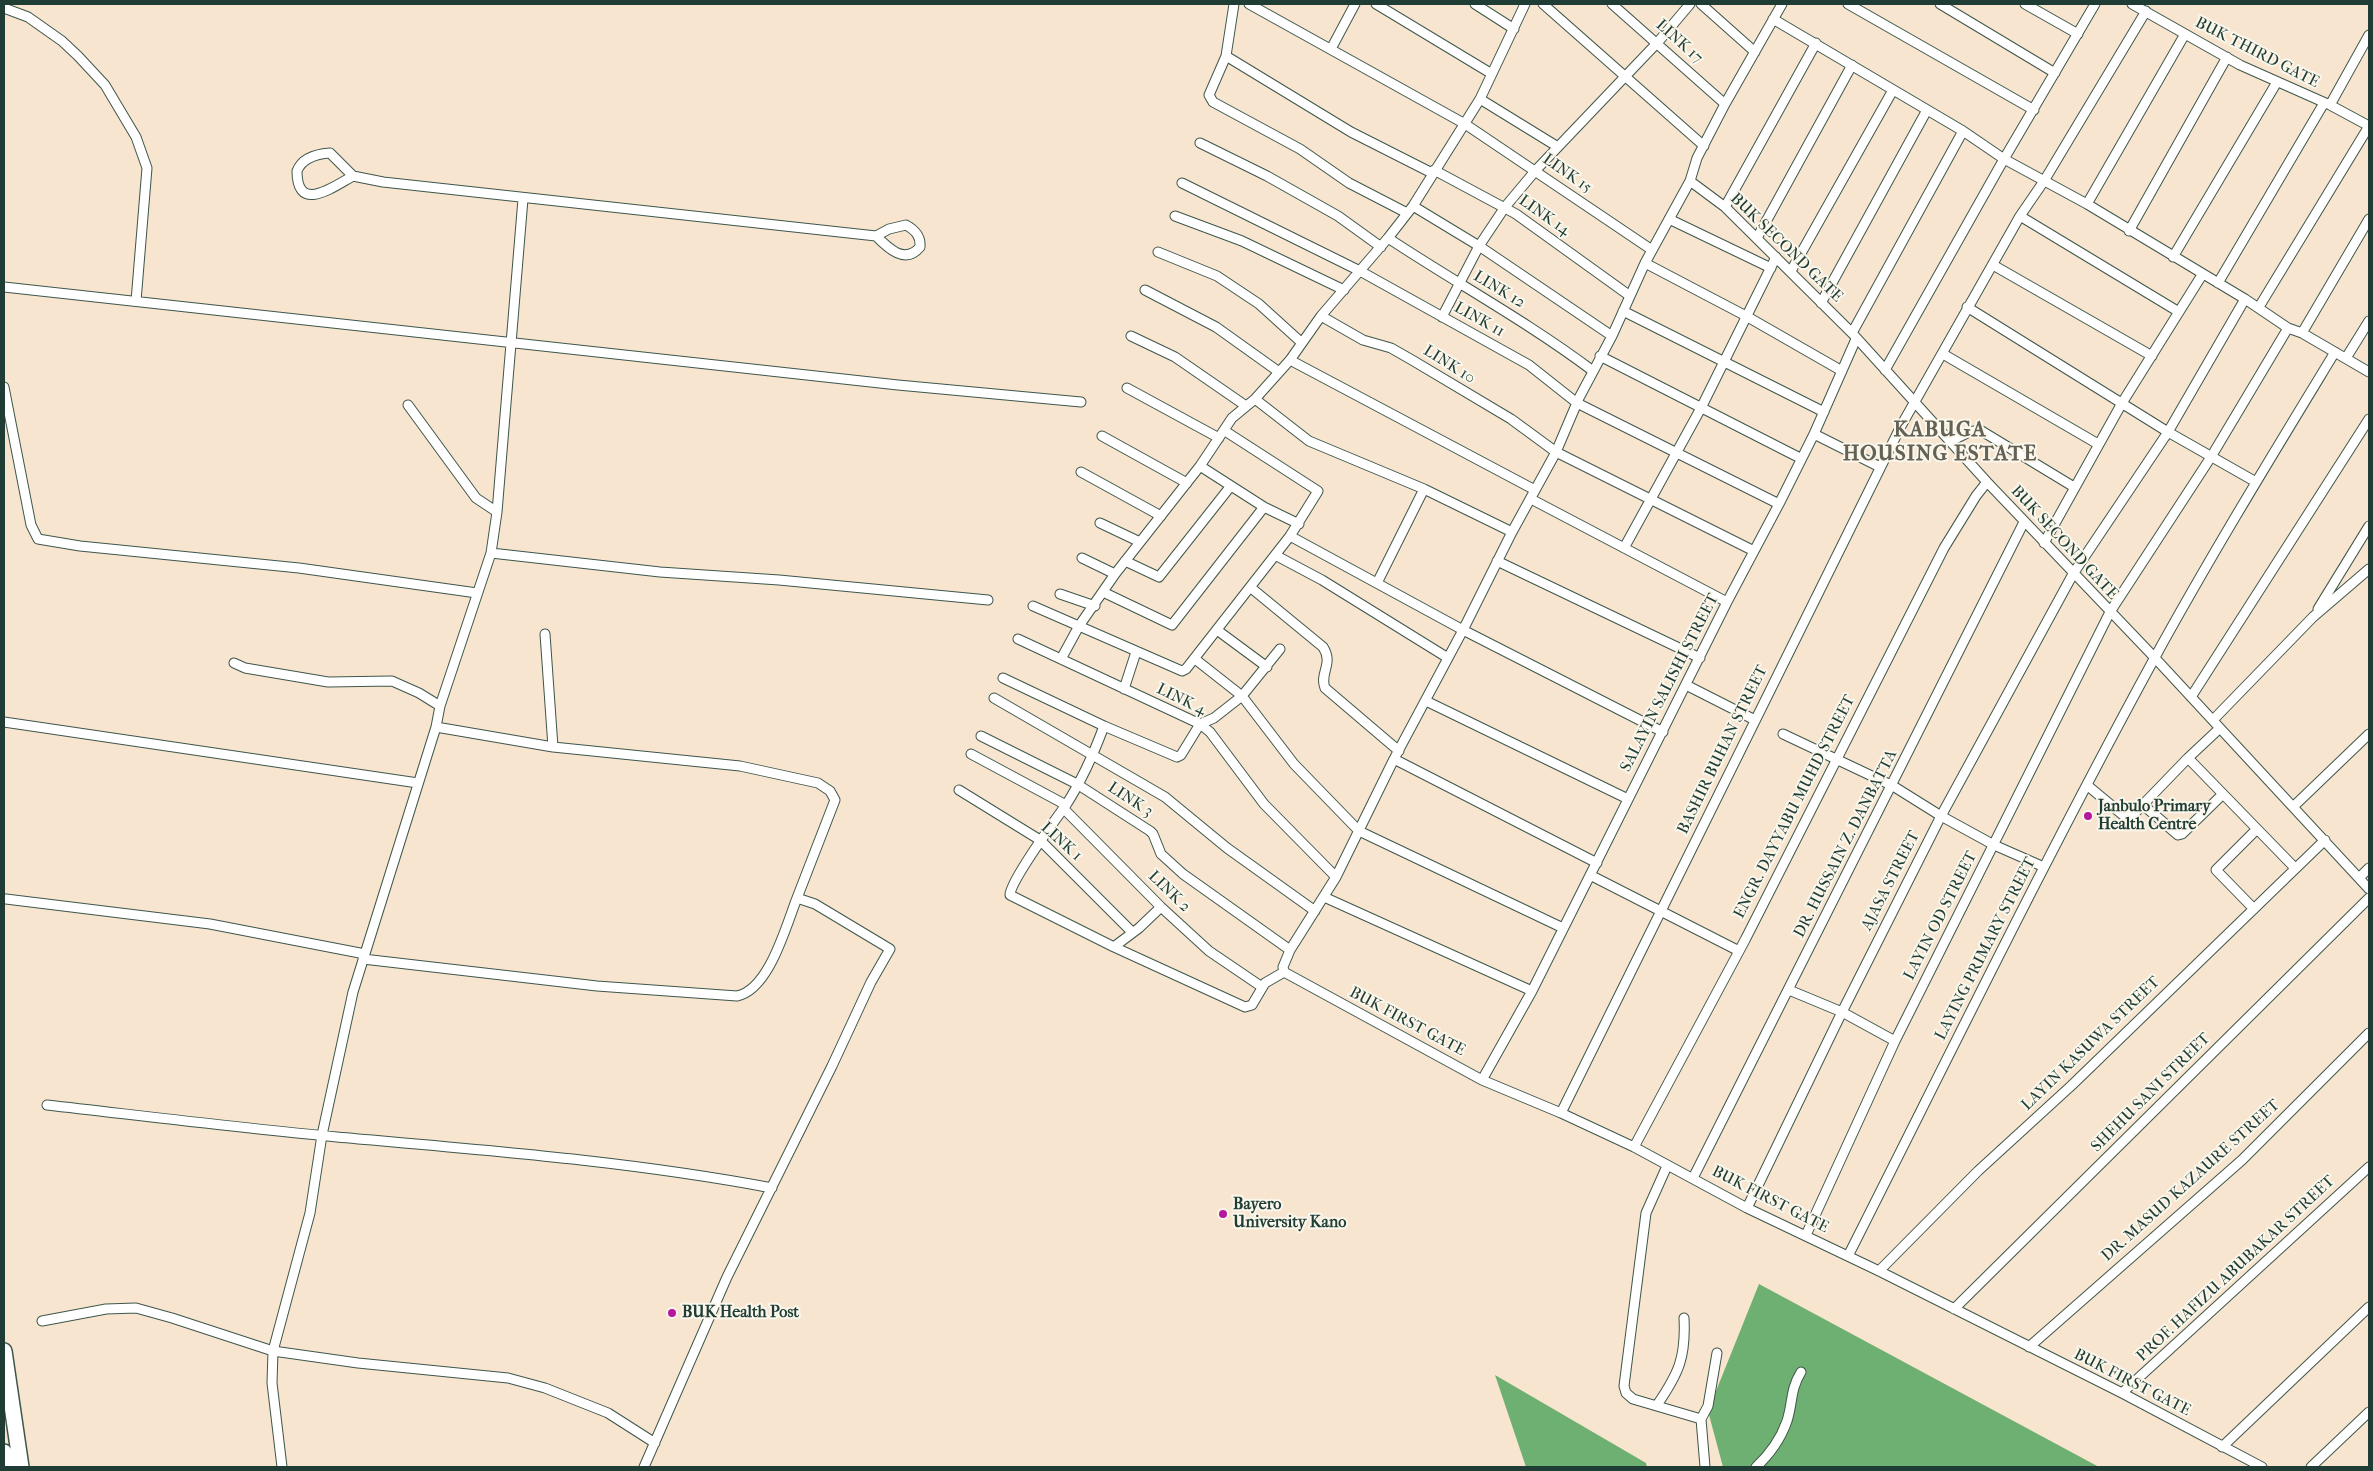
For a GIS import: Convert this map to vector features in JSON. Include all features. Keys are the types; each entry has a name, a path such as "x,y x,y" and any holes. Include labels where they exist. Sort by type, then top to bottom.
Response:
{"main road":[{"path":"4,1351 21,1467"},
{"path":"4,1452 6,1467"}],"street":[{"path":"4,8 18,4"},
{"path":"1234,4 1226,56 1209,95 1212,102 1300,149 1349,183 1410,210 1479,246 1612,336"},
{"name":"LINK 15","path":"1249,4 1465,124 1536,170 1652,250"},
{"path":"1331,50 1355,4"},
{"path":"1376,4 1492,74"},
{"path":"1475,4 1514,29"},
{"path":"1061,659 1079,626 1095,606 1115,574 1200,466 1232,418 1255,399 1290,360 1321,316 1381,247 1410,210 1480,99 1525,4"},
{"path":"1543,4 1704,146"},
{"name":"LINK 17","path":"1612,4 1658,42 1725,104"},
{"path":"1442,317 1479,246 1505,207 1536,170 1658,42 1690,4"},
{"path":"1701,4 1755,52"},
{"path":"1104,726 1094,755 1064,806 1040,840 1009,894 1245,1008 1252,1005 1262,987 1269,980 1284,972 1283,967 1290,950 1336,877 1512,532 1556,452 1645,263 1690,182 1694,164 1725,104 1782,4"},
{"path":"1848,4 2034,110"},
{"path":"1940,4 2055,73"},
{"path":"2025,4 2078,34"},
{"path":"1885,370 2004,159 2095,4"},
{"name":"BUK THIRD GATE","path":"2132,4 2228,58 2327,104 2369,126"},
{"path":"4,8 28,17 62,41 78,56 105,85 136,137 147,168 136,301"},
{"name":"BASHIR BUHAN STREET","path":"1561,1113 1880,467 1967,307 2020,216 2044,180 2146,12"},
{"path":"1773,19 1927,110 2004,159 2087,204 2202,275 2245,298 2288,328 2302,333 2369,372"},
{"path":"2087,204 2185,34"},
{"path":"2218,283 2369,35"},
{"path":"1725,207 1816,44"},
{"name":"LINK 14","path":"1226,56 1351,132 1505,207 1630,296"},
{"path":"2129,231 2228,58"},
{"path":"1757,238 1852,65"},
{"path":"2173,257 2277,82"},
{"path":"1791,271 1893,90"},
{"path":"1480,99 1558,147"},
{"path":"1821,303 1927,110"},
{"path":"2259,307 2369,126"},
{"name":"SALAYIN SALISHI STREET","path":"1482,1080 1532,991 1727,602 1814,434 1842,371 1854,336 1963,132"},
{"path":"1200,143 1267,176 1338,216 1381,247"},
{"path":"353,176 321,194 311,195 304,193 300,187 297,171 306,160 320,154 330,153 353,176 383,182 522,199 876,236 898,254 912,254 920,247 918,235 906,225 889,229 876,236"},
{"name":"BUK SECOND GATE","path":"1690,182 1725,207 1854,336 2024,522 2155,658 2360,877 2369,889"},
{"name":"LINK 11","path":"1182,183 1360,271 1529,365 1578,402 1779,504"},
{"path":"282,1467 272,1383 273,1351 310,1213 338,1053 352,992 436,727 440,706 491,553 498,512 522,199"},
{"path":"1175,216 1242,241 1344,290"},
{"path":"2020,216 2179,312"},
{"path":"2302,333 2369,219"},
{"path":"1670,220 1771,268"},
{"name":"LINK 12","path":"1388,238 1459,284 1546,336 1593,371"},
{"path":"1158,252 1217,276 1259,304 1302,342"},
{"path":"1624,548 1701,408 1776,258"},
{"path":"1645,263 1746,316 1842,371"},
{"path":"1993,264 2152,356"},
{"path":"2044,543 2122,403 2202,275"},
{"path":"4,287 510,341 888,384 1081,402"},
{"path":"1145,290 1216,327 1279,372"},
{"name":"AJASA STREET","path":"1747,1208 1842,1012 1941,816 2073,574 2168,432 2245,298"},
{"path":"1967,307 2168,432 2256,482"},
{"path":"1624,311 1824,412"},
{"name":"LINK 10","path":"1321,316 1363,340 1391,348 1412,360 1511,419 1556,452 1754,551"},
{"path":"2346,358 2369,321"},
{"name":"LAYIN OD STREET","path":"1806,1236 1894,1041 2110,612 2211,457 2288,328"},
{"path":"1131,336 1175,357 1246,406"},
{"name":"LAYING PRIMARY STREET","path":"1848,1256 2044,868 2155,658 2256,482 2334,352"},
{"path":"1943,354 2098,444"},
{"path":"1600,356 1800,458"},
{"path":"1290,360 1535,490"},
{"path":"4,387 30,525 38,539 80,546 300,568 477,594"},
{"path":"1033,606 1182,671 1195,659 1299,524 1318,489 1222,435 1127,388"},
{"path":"1255,399 1309,442 1424,489 1512,532"},
{"path":"408,405 476,498 498,512"},
{"path":"2191,697 2369,419"},
{"path":"1951,441 1969,432 1980,430 2074,487"},
{"path":"1814,434 1880,467"},
{"path":"1102,436 1187,483"},
{"path":"1200,466 1264,508 1299,524"},
{"path":"1081,472 1161,516"},
{"name":"ENGR. DAYYABU MUHD STREET","path":"1634,1147 1739,951 1944,548 1976,496 1987,482"},
{"path":"1125,561 1159,577 1230,487"},
{"path":"1377,582 1424,489"},
{"path":"1531,499 1727,602"},
{"path":"1103,592 1172,624 1264,508"},
{"name":"DR. HUSSAIN Z. DANBATTA","path":"1693,1178 2024,522"},
{"path":"1100,523 1140,542"},
{"path":"2313,617 2369,526"},
{"path":"1290,536 1463,630"},
{"path":"1290,536 1463,630 1663,732"},
{"path":"491,553 660,572 779,580 988,600"},
{"path":"1275,555 1322,580 1448,658"},
{"path":"1082,558 1115,574"},
{"path":"1497,561 1700,658"},
{"path":"2213,720 2313,617 2369,569"},
{"path":"1250,587 1323,646 1329,660 1323,681 1325,688 1397,755 1596,863"},
{"path":"1060,594 1095,606"},
{"path":"1217,630 1267,667"},
{"path":"545,634 553,747"},
{"name":"LINK 4","path":"1018,639 1200,724 1210,732 1264,804 1336,877"},
{"path":"1003,678 1104,726 1178,757 1200,724 1214,718 1242,696 1280,649"},
{"path":"1124,689 1136,652"},
{"path":"1195,659 1242,696 1294,764 1359,831 1563,928"},
{"path":"234,662 244,668 328,682 392,682 419,693 440,706"},
{"path":"1686,685 1755,720"},
{"path":"994,698 1165,796 1227,848 1315,912"},
{"path":"1426,701 1628,799"},
{"path":"4,722 418,782"},
{"path":"6,899 210,924 364,956 597,986 737,996 746,994 762,980 834,806 834,796 824,786 818,783 740,766 553,747 436,727"},
{"path":"2088,786 2123,815 2132,816 2220,728"},
{"path":"1783,734 1892,786 1994,845 2044,868"},
{"path":"2294,806 2369,734"},
{"name":"LINK 3","path":"981,736 1077,784 1150,831 1154,834 1161,854 1183,874 1290,950"},
{"name":"LINK 2","path":"971,754 1064,806 1162,907 1209,951 1262,987"},
{"path":"2188,758 2295,868"},
{"name":"LINK 1","path":"959,790 1040,840 1132,932"},
{"path":"2142,804 2178,835 2223,794"},
{"path":"2254,909 2216,870 2257,829"},
{"name":"LAYIN KASUWA STREET","path":"1878,1271 1978,1171 2072,1085 2324,840"},
{"path":"2360,877 2369,868"},
{"path":"1590,875 1659,912 1739,951"},
{"path":"1324,897 1532,991"},
{"path":"644,1467 727,1277 832,1066 871,982 890,949 815,904 796,898"},
{"name":"SHEHU SANI STREET","path":"1954,1309 2369,898"},
{"path":"1115,946 1162,907"},
{"name":"BUK FIRST GATE","path":"1284,972 1482,1080 1561,1113 1634,1147 1747,1208 1848,1256 2122,1393 2262,1467"},
{"path":"1789,990 1842,1012 1894,1041"},
{"name":"DR. MASUD KAZAURE STREET","path":"2029,1347 2242,1160 2369,1033"},
{"path":"47,1106 322,1136 552,1156 707,1175 772,1188"},
{"path":"1667,1166 1646,1212 1624,1386 1626,1393 1632,1399 1701,1419"},
{"name":"PROF. HAFIZU ABUBAKAR STREET","path":"2122,1393 2369,1167"},
{"path":"2222,1447 2369,1307"},
{"path":"42,1321 106,1309 136,1308 273,1351 368,1364 508,1378 545,1388 608,1413 654,1443"},
{"path":"1657,1405 1681,1363 1685,1343 1684,1318"},
{"path":"1705,1467 1701,1419 1708,1406 1717,1353"},
{"path":"1756,1467 1766,1457 1783,1431 1787,1419 1791,1392 1801,1372"},
{"path":"2311,1467 2369,1412"}],"green space":[{"path":"1759,1284 2099,1467 1723,1467 1708,1411"},
{"path":"1495,1375 1646,1463 1647,1467 1526,1467"}],"place":[{"name":"Janbulo Primary Health Centre","path":"2088,816"},
{"name":"Bayero University Kano","path":"1223,1214"},
{"name":"BUK Health Post","path":"672,1313"}],"district":[{"name":"KABUGA HOUSING ESTATE","path":"1940,443"}]}
